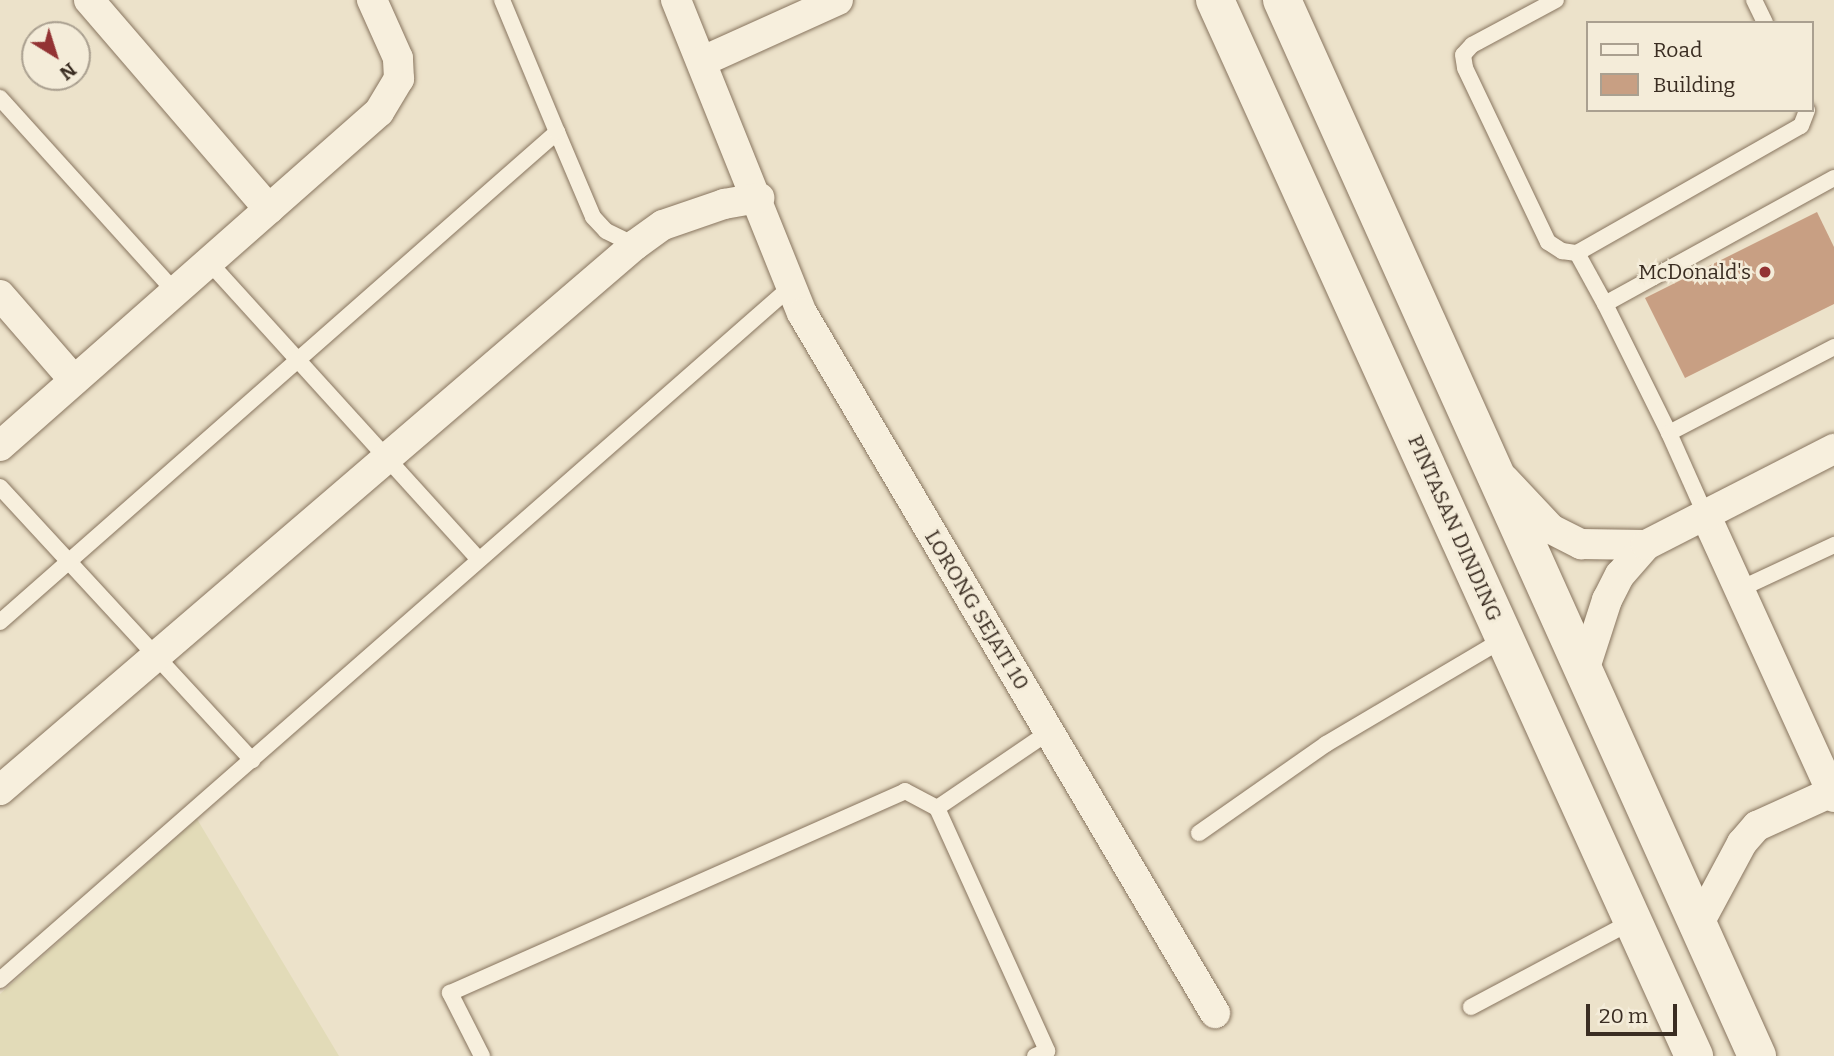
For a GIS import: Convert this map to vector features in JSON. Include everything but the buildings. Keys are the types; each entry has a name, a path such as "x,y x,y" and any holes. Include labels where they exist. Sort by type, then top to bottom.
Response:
{"main road":[{"name":"PINTASAN DINDING","path":"1215,0 1694,1056"},
{"path":"1282,0 1757,1056"}],"street":[{"path":"0,446 379,112 399,79 398,58 372,0"},
{"name":"LORONG SEJATI 10","path":"676,0 759,198 802,313 1215,1013"},
{"path":"703,61 838,0"},
{"path":"93,1 269,209"},
{"path":"0,790 635,245 663,225 724,204 759,198"},
{"path":"0,295 74,380"},
{"path":"1584,671 1607,600 1620,575 1646,545 1834,449"},
{"path":"1491,465 1551,528 1581,544 1646,545"},
{"path":"1698,925 1742,843 1757,826 1833,793 1705,513"}],"lane":[{"path":"502,0 593,218 606,231 635,245"},
{"path":"1556,0 1472,45 1463,55 1465,68 1548,242 1577,253 1605,304 1705,513"},
{"path":"1754,0 1764,21"},
{"path":"0,98 175,292"},
{"path":"1577,253 1801,126 1806,112"},
{"path":"0,622 557,132"},
{"path":"1605,304 1834,178"},
{"path":"208,262 478,559"},
{"path":"0,980 793,285"},
{"path":"1669,433 1834,347"},
{"path":"0,487 252,760"},
{"path":"1740,589 1834,545"},
{"path":"1199,833 1326,744 1505,638"},
{"path":"937,808 1049,732"},
{"path":"482,1056 450,993 905,791 937,808 1047,1051 1035,1056"},
{"path":"1471,1007 1634,921"}],"shaded area":[{"path":"197,819 339,1056 0,1056 0,994"}],"place":[{"name":"McDonald's","path":"1765,272"}]}
